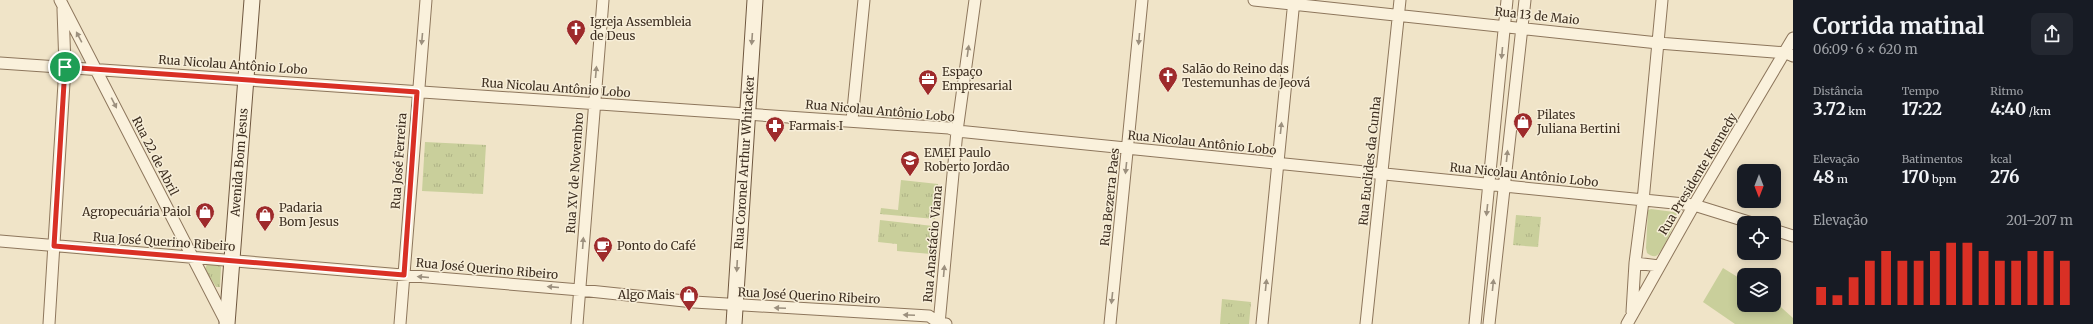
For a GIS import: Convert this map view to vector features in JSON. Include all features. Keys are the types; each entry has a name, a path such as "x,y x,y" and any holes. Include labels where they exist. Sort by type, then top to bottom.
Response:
{"street":[{"name":"Avenida Bom Jesus","path":"227,324 252,0"},
{"name":"Rua José Ferreira","path":"400,324 417,92 426,0"},
{"name":"Rua XV de Novembro","path":"576,324 580,290 602,0"},
{"name":"Rua Coronel Arthur Whitacker","path":"734,324 755,0"},
{"path":"852,120 864,0"},
{"name":"Rua Anastácio Viana","path":"941,324 957,131 975,0"},
{"name":"Rua Bezerra Paes","path":"1110,324 1142,0"},
{"name":"Rua 13 de Maio","path":"1254,0 1293,2 1658,43 1789,54"},
{"name":"Rua Euclides da Cunha","path":"1366,324 1400,0"},
{"path":"1475,324 1507,0"},
{"path":"1489,324 1524,0"},
{"path":"1629,320 1643,201 1662,0"},
{"path":"1262,324 1293,2"},
{"path":"49,324 65,67 61,3"},
{"name":"Rua 22 de Abril","path":"61,3 227,324"},
{"name":"Rua Presidente Kennedy","path":"1629,320 1694,205 1789,54 1793,38"},
{"name":"Rua Nicolau Antônio Lobo","path":"0,63 852,120 949,128 957,131 1694,205 1737,218"},
{"path":"1781,232 1793,236"},
{"name":"Rua José Querino Ribeiro","path":"0,240 192,258 232,260 580,290 735,305 929,316 941,324"},
{"path":"1635,263 1659,266"}],"green space":[{"path":"425,142 486,145 483,194 422,191"},
{"path":"901,180 938,184 935,219 880,214 881,208 898,210"},
{"path":"1651,209 1674,212 1677,214 1662,250 1656,256 1651,256 1647,253 1646,248 1648,210"},
{"path":"1516,215 1541,217 1538,247 1513,245"},
{"path":"880,220 933,226 931,254 897,251 897,244 878,242"},
{"path":"207,264 219,265 221,267 220,287 216,287 205,269"},
{"path":"1723,268 1737,277 1737,312 1781,312 1781,307 1793,318 1793,324 1735,324 1703,302"},
{"path":"1222,299 1251,302 1249,324 1220,324"}],"place":[{"name":"Igreja Assembleia de Deus","path":"576,46"},
{"name":"Salão do Reino das Testemunhas de Jeová","path":"1168,93"},
{"name":"Espaço Empresarial","path":"928,96"},
{"name":"Pilates Juliana Bertini","path":"1523,139"},
{"name":"Farmais I","path":"775,143"},
{"name":"EMEI Paulo Roberto Jordão","path":"910,177"},
{"name":"Agropecuária Paiol","path":"205,229"},
{"name":"Padaria Bom Jesus","path":"265,232"},
{"name":"Ponto do Café","path":"603,263"},
{"name":"Algo Mais","path":"689,312"}],"route":[{"path":"65,67 417,92 404,275 54,246 65,67"}]}
